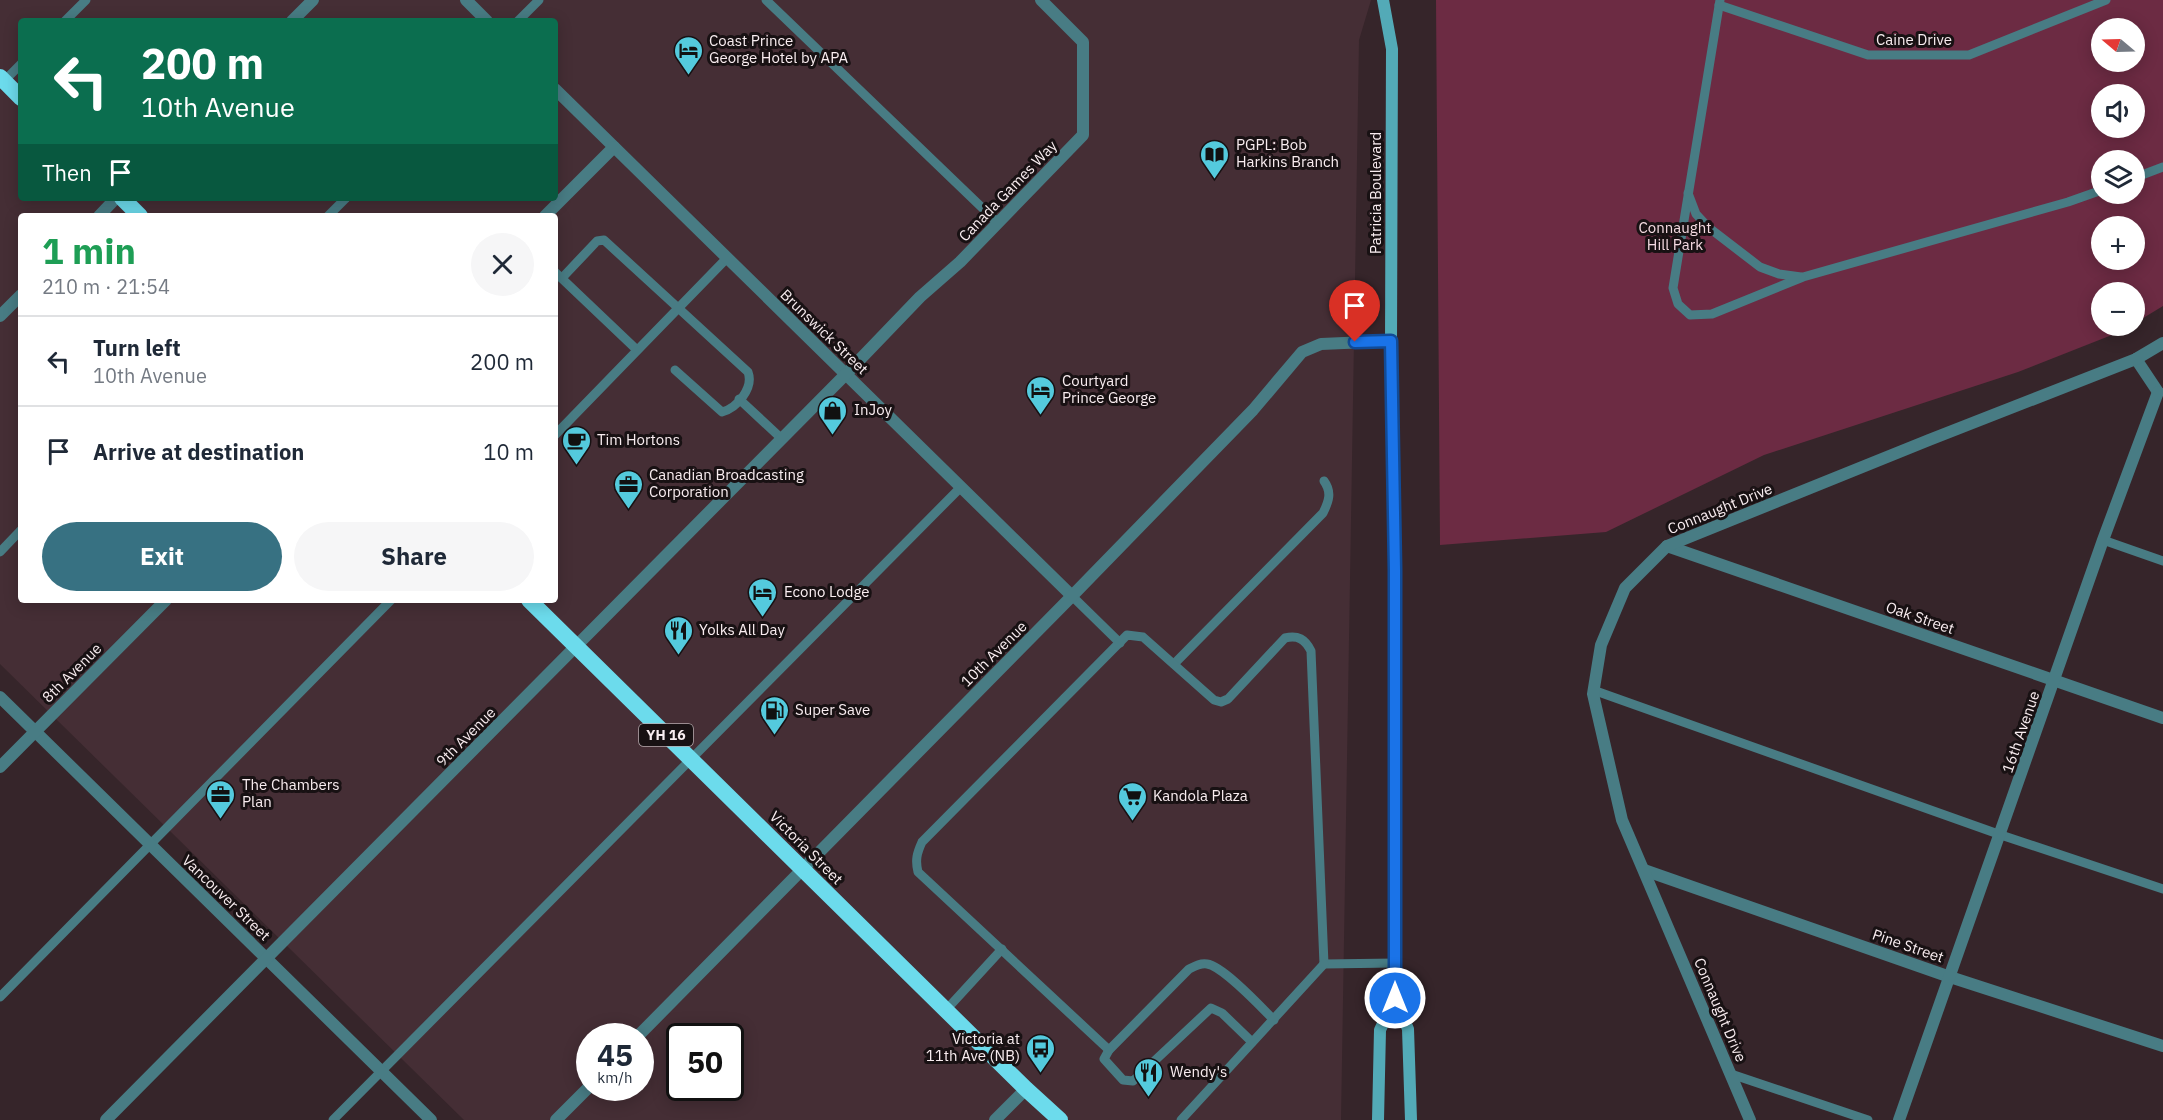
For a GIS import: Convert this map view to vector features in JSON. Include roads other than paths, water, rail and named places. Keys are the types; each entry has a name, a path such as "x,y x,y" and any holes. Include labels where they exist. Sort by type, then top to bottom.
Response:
{"highway":[{"path":"1,81 18,95"},
{"path":"125,201 137,213"},
{"name":"Victoria Street","path":"533,603 1060,1120"}],"main road":[{"name":"Patricia Boulevard","path":"1383,0 1392,49 1391,341 1395,570 1395,998 1408,1029 1411,1120"},
{"name":"Patricia Boulevard","path":"1378,1120 1380,1030 1395,998"}],"street":[{"path":"295,18 313,0"},
{"path":"466,0 484,18"},
{"name":"Canada Games Way","path":"846,374 921,297 960,262 1083,135 1083,42 1041,0"},
{"name":"Brunswick Street","path":"558,91 1072,596"},
{"path":"548,213 614,147"},
{"path":"102,213 113,201"},
{"path":"0,316 18,298"},
{"name":"10th Avenue","path":"652,1023 1253,410 1302,352 1321,344 1391,341"},
{"name":"Connaught Drive","path":"1750,1120 1622,820 1593,690 1601,645 1625,588 1667,546 2136,359 2163,343"},
{"name":"16th Avenue","path":"1899,1120 2103,540 2160,393 2136,359"},
{"name":"9th Avenue","path":"106,1120 846,374"},
{"name":"Oak Street","path":"1667,546 2163,718"},
{"name":"8th Avenue","path":"0,767 163,603"},
{"name":"Vancouver Street","path":"0,697 431,1120"},
{"name":"Pine Street","path":"1644,870 1950,977 2163,1046"},
{"path":"995,1120 1026,1089"},
{"path":"556,1120 576,1100"}],"lane":[{"path":"68,18 86,0"},
{"path":"521,18 539,0"},
{"path":"766,0 998,223"},
{"name":"Caine Drive","path":"2091,194 1803,277 1712,314 1690,315 1678,304 1673,288 1719,3 1868,55 1969,55 2106,0"},
{"path":"1,81 18,67"},
{"path":"2145,174 2163,167"},
{"name":"Caine Drive","path":"1688,191 1696,214 1708,227 1760,267 1779,274 1803,277"},
{"path":"331,213 343,201"},
{"path":"637,350 559,275 597,241 604,240 748,372 751,380 749,389 740,399 729,410 722,412 675,370"},
{"path":"558,432 727,258"},
{"path":"740,399 782,439"},
{"path":"1174,664 1323,513 1330,495 1329,488 1324,481"},
{"path":"333,1120 961,487"},
{"path":"0,552 18,533"},
{"path":"2103,540 2163,561"},
{"path":"1072,596 1120,643"},
{"path":"0,998 388,603"},
{"path":"1109,1050 918,872 917,852 922,842 1127,635 1143,637 1214,700 1221,702 1228,699 1285,638 1294,636 1301,638 1311,651 1324,964 1181,1120"},
{"path":"1593,690 2163,890"},
{"path":"946,1010 1002,949"},
{"path":"1324,964 1395,963"},
{"path":"1252,1042 1222,1013 1211,1008 1133,1081 1123,1080 1104,1059 1109,1050 1189,969 1198,964 1208,964 1220,969 1274,1020"},
{"path":"1731,1074 1868,1120"}],"place":[{"name":"Coast Prince George Hotel by APA","path":"688,76"},
{"name":"PGPL: Bob Harkins Branch","path":"1215,180"},
{"name":"Courtyard Prince George","path":"1041,416"},
{"name":"InJoy","path":"833,436"},
{"name":"Tim Hortons","path":"576,466"},
{"name":"Canadian Broadcasting Corporation","path":"628,510"},
{"name":"Econo Lodge","path":"763,618"},
{"name":"Yolks All Day","path":"678,656"},
{"name":"Super Save","path":"774,736"},
{"name":"The Chambers Plan","path":"221,820"},
{"name":"Kandola Plaza","path":"1132,822"},
{"name":"Victoria at 11th Ave (NB)","path":"1041,1074"},
{"name":"Wendy's","path":"1149,1098"}],"park label":[{"name":"Connaught Hill Park","path":"1675,236"}]}
